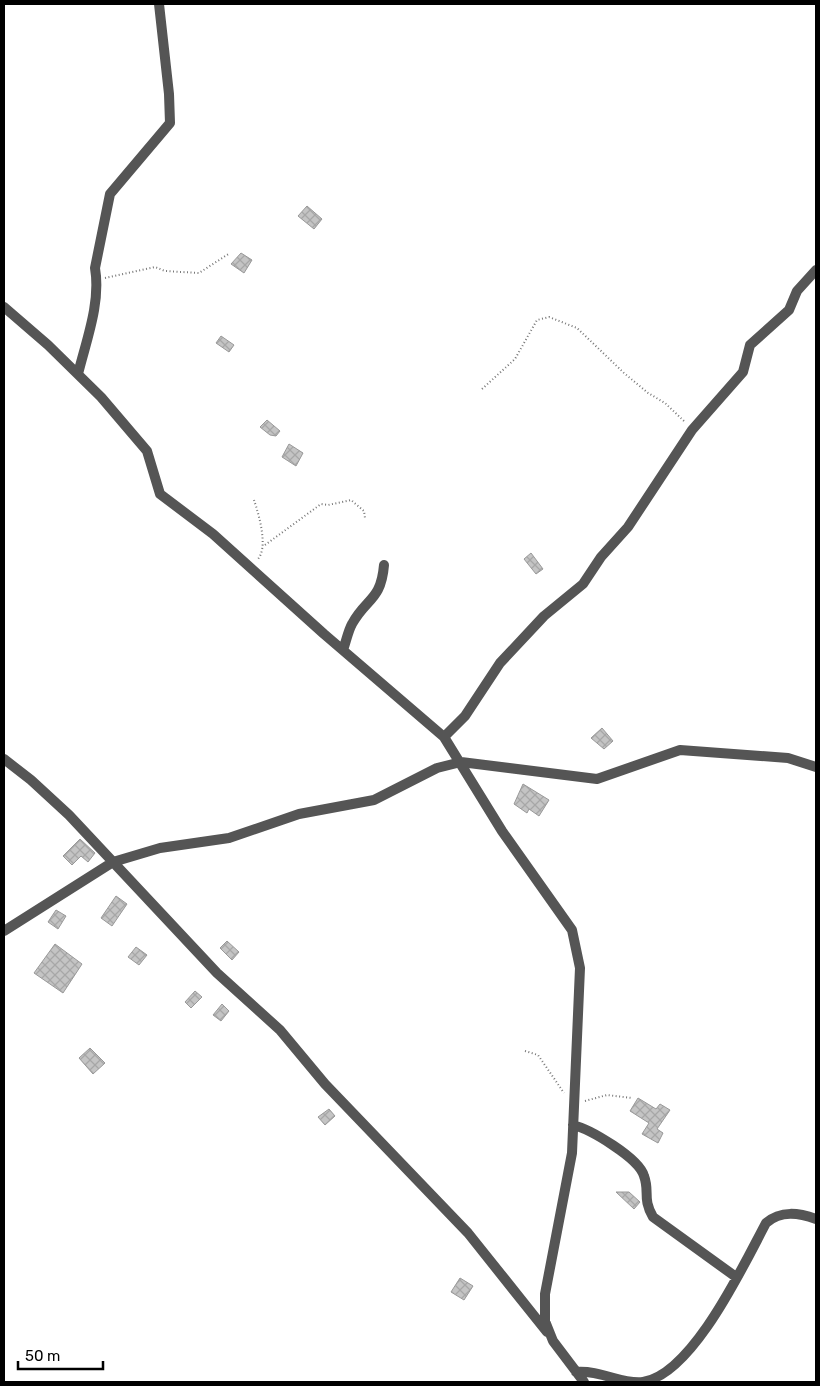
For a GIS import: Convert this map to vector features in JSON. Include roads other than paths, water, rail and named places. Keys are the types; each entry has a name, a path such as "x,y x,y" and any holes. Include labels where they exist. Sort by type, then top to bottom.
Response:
{"street":[{"path":"78,374 92,319 97,280 95,268 110,194 170,123 169,94 159,4"},
{"path":"444,737 465,716 500,662 544,616 583,584 600,557 628,527 692,430 743,372 750,345 789,310 797,291 816,270"},
{"path":"4,307 101,397 147,451 160,494 212,534 444,737 502,831 572,930 580,968 572,1153 545,1294 545,1321 554,1341"},
{"path":"343,650 352,623 371,601 382,583 384,565"},
{"path":"4,931 113,862 160,848 229,838 299,814 374,800 437,768 461,762 597,779 680,750 788,758 816,767"},
{"path":"4,759 31,780 69,815 217,973 280,1030 325,1084 468,1233 554,1341 584,1382"},
{"path":"573,1125 593,1132 623,1152 644,1175 645,1199 653,1217 736,1277"},
{"path":"576,1372 598,1372 633,1382 652,1379 676,1365 725,1300 766,1223 772,1218 799,1213 816,1219"}]}
